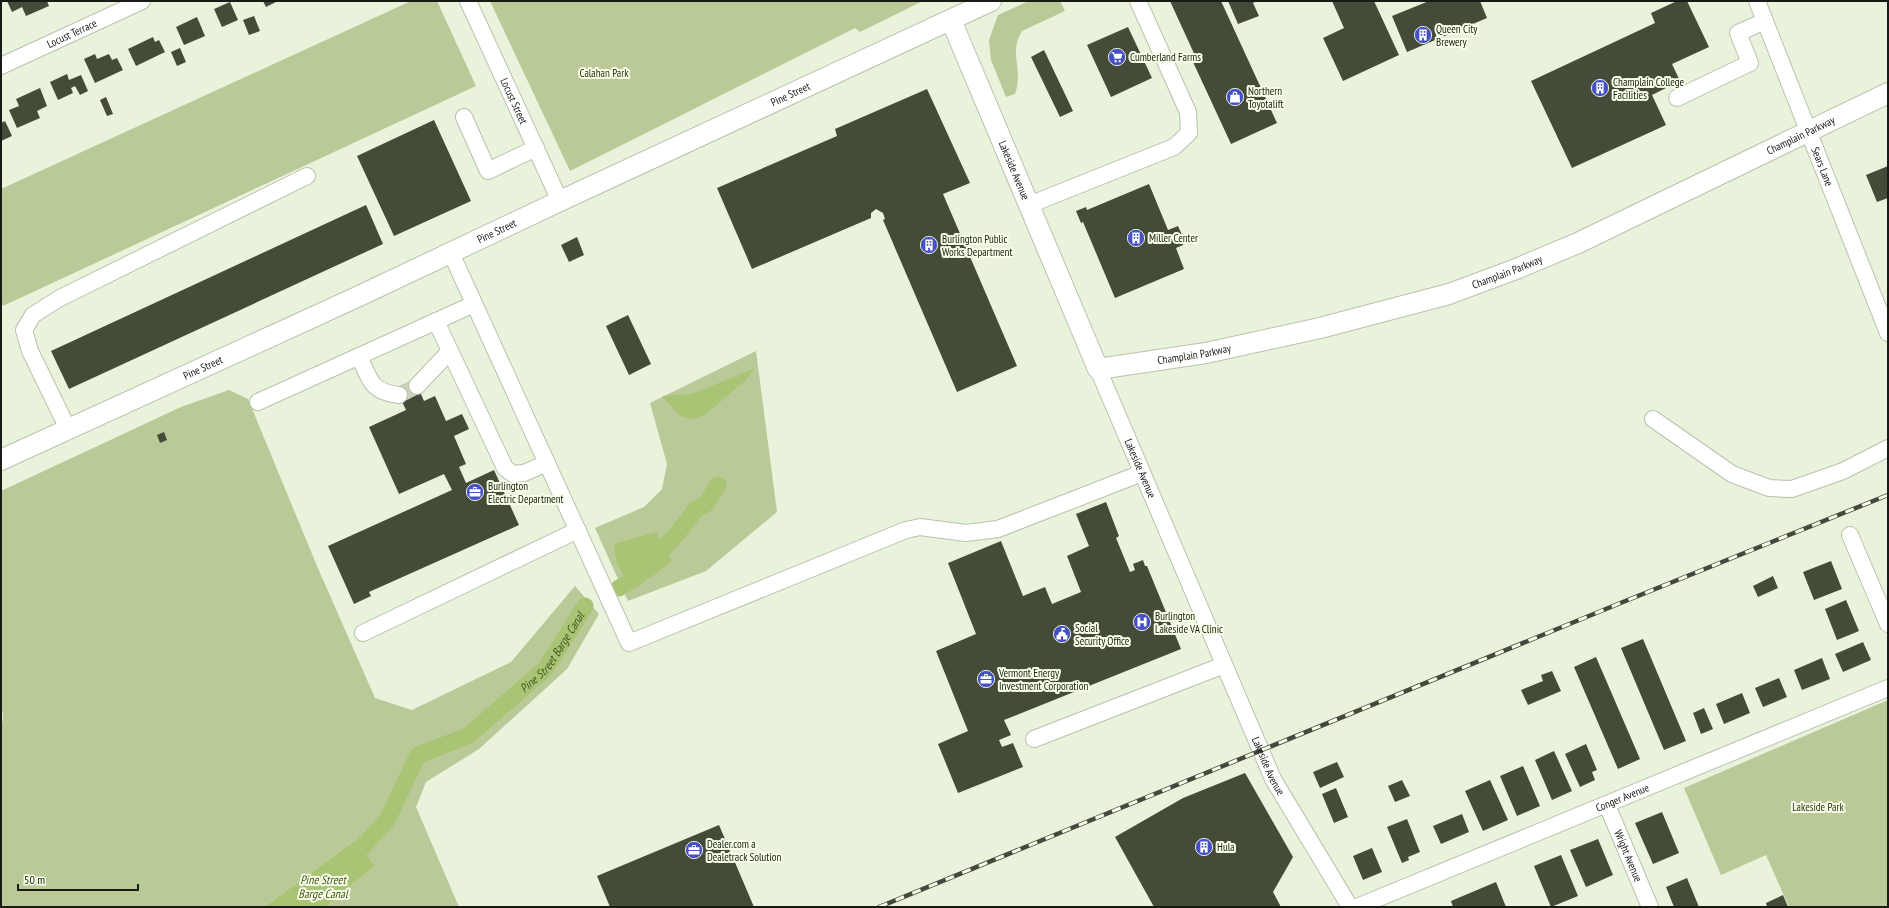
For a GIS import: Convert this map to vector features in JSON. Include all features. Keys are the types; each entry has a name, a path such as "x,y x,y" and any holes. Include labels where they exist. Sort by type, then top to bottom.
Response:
{"main road":[{"name":"Pine Street","path":"1,460 451,253 992,1"},
{"name":"Lakeside Avenue","path":"951,20 1098,369"},
{"name":"Champlain Parkway","path":"1098,369 1149,363 1214,351 1362,318 1449,294 1516,269 1578,242 1888,93"}],"street":[{"name":"Locust Terrace","path":"1,66 142,1"},
{"name":"Locust Street","path":"468,1 560,201"},
{"path":"1029,205 1174,147 1189,134 1188,112 1138,1"},
{"name":"Sears Lane","path":"1757,1 1888,333"},
{"path":"1677,98 1750,63 1738,33 1765,21"},
{"path":"464,117 488,171 536,148"},
{"path":"68,429 30,351 24,330 33,315 60,298 307,176"},
{"path":"451,253 630,643 906,530 920,527 966,533 998,529 1142,473"},
{"path":"258,402 474,304"},
{"path":"436,322 505,468 513,474 524,473 547,463"},
{"path":"418,386 450,351"},
{"path":"359,356 377,389 385,393 399,395"},
{"name":"Lakeside Avenue","path":"1098,369 1273,779 1350,907"},
{"path":"1653,420 1732,474 1769,488 1792,489 1843,471 1888,448"},
{"path":"363,633 578,530"},
{"path":"1850,536 1888,624"},
{"path":"1034,739 1224,665"},
{"name":"Conger Avenue","path":"1357,907 1888,688"},
{"name":"Wright Avenue","path":"1607,805 1650,907"}],"green space":[{"path":"411,1 437,1 476,86 3,306 1,301 1,189"},
{"name":"Calahan Park","path":"490,1 923,1 860,32 855,28 570,171"},
{"path":"1029,1 1060,1 1065,11 1022,31 1016,47 1018,77 1015,94 1006,97 991,60 989,40 998,15"},
{"path":"756,351 777,512 706,571 628,601 595,528 644,507 662,489 667,464 650,403"},
{"path":"229,390 248,399 317,566 375,698 412,710 511,662 575,586 599,614 567,669 479,749 426,782 416,807 459,907 325,907 375,866 356,840 264,907 1,907 1,736 3,715 1,704 1,491 181,407"},
{"name":"Lakeside Park","path":"1888,700 1888,907 1789,907 1766,855 1721,875 1684,788"}],"water":[{"path":"755,368 746,380 705,415 692,419 680,416 662,396 692,394"},
{"path":"656,532 672,561 653,576 634,584 630,576 623,574 616,562 614,544"},
{"name":"Pine Street Barge Canal","path":"356,840 375,866 325,907 264,907"}],"building":[{"path":"7,1 47,1 49,6 26,16 22,7 12,12"},
{"path":"263,1 278,1 266,7"},
{"path":"1170,1 1221,1 1277,123 1231,144 1193,62 1197,60"},
{"path":"1228,1 1257,1 1253,3 1259,16 1238,24"},
{"path":"1332,1 1374,1 1399,55 1343,81 1323,38 1344,28"},
{"name":"Queen City Brewery","path":"1429,1 1480,1 1487,18 1407,52 1392,16"},
{"name":"Champlain College Facilities","path":"1677,1 1687,1 1709,47 1672,64 1680,81 1652,95 1666,125 1572,168 1531,81 1655,23 1651,13"},
{"path":"230,2 238,20 222,27 214,9"},
{"path":"254,16 260,31 249,35 243,20"},
{"path":"197,17 205,36 184,45 176,27"},
{"name":"Cumberland Farms","path":"1128,27 1152,78 1111,97 1087,45"},
{"path":"153,37 155,42 159,40 165,52 136,66 128,49"},
{"path":"180,48 186,62 177,66 171,52"},
{"path":"1044,50 1073,111 1060,117 1031,57"},
{"path":"95,54 97,59 109,54 112,60 117,58 123,70 95,83 84,59"},
{"path":"67,74 69,80 81,75 88,91 80,95 75,86 71,88 73,93 58,100 50,82"},
{"path":"40,88 47,106 37,111 40,118 17,128 9,110 19,106 16,99"},
{"name":"Burlington Public Works Department","path":"927,89 970,183 943,194 1017,366 957,392 883,220 885,219 883,213 876,209 871,213 871,218 752,269 717,188 837,136 835,129"},
{"path":"106,97 113,114 107,116 100,100"},
{"path":"434,120 471,201 394,236 357,156"},
{"path":"5,121 12,136 1,141 1,123"},
{"path":"1888,166 1888,198 1877,202 1866,175"},
{"name":"Miller Center","path":"1149,184 1168,230 1178,226 1182,235 1183,245 1176,248 1184,269 1115,298 1083,222 1081,223 1076,211 1086,207 1087,210"},
{"path":"366,205 383,244 69,389 51,351"},
{"path":"577,237 584,255 569,262 561,245"},
{"path":"628,315 651,364 629,375 606,326"},
{"name":"Burlington Electric Department","path":"415,380 424,401 435,396 446,421 462,414 469,429 454,436 466,464 459,467 466,483 494,470 519,525 369,592 371,596 354,604 328,546 452,490 444,474 399,494 369,427 406,410 396,389"},
{"path":"164,432 167,440 160,443 157,435"},
{"path":"1106,502 1119,536 1116,538 1130,572 1135,570 1133,564 1143,560 1145,566 1147,566 1181,649 1004,720 1011,735 999,740 1002,747 1013,743 1023,767 958,793 938,744 968,731 936,651 976,634 948,563 1001,541 1023,596 1045,587 1052,604 1081,592 1067,556 1089,546 1076,514"},
{"path":"1831,561 1842,589 1814,600 1803,572"},
{"path":"1773,576 1778,588 1758,597 1753,586"},
{"path":"1846,600 1859,631 1837,640 1825,609"},
{"path":"1643,639 1686,741 1664,750 1621,648"},
{"path":"1863,642 1871,660 1843,672 1835,654"},
{"path":"1596,657 1640,759 1618,769 1574,667"},
{"path":"1822,658 1830,679 1802,690 1794,670"},
{"path":"1552,671 1561,691 1528,705 1521,690 1543,681 1541,675"},
{"path":"1779,678 1787,697 1763,707 1755,688"},
{"path":"1742,693 1750,713 1724,724 1716,704"},
{"path":"1704,708 1713,729 1701,734 1693,713"},
{"path":"1586,744 1597,770 1592,772 1595,780 1580,787 1565,754"},
{"path":"1554,751 1572,791 1552,800 1535,760"},
{"path":"1337,762 1344,777 1320,788 1313,772"},
{"path":"1523,766 1540,806 1517,816 1500,776"},
{"name":"Hula","path":"1245,773 1293,857 1273,892 1281,907 1154,907 1115,837 1183,798"},
{"path":"1402,780 1410,796 1395,802 1388,786"},
{"path":"1490,780 1508,820 1483,831 1465,791"},
{"path":"1336,788 1348,817 1334,823 1322,794"},
{"path":"1662,812 1679,853 1653,864 1635,823"},
{"path":"1462,814 1469,832 1441,844 1433,826"},
{"path":"1407,819 1420,852 1408,857 1409,860 1402,863 1387,827"},
{"name":"Dealer.com a Dealetrack Solution","path":"719,825 754,907 610,907 597,876"},
{"path":"1598,839 1613,875 1586,887 1570,850"},
{"path":"1372,848 1382,872 1363,880 1353,856"},
{"path":"1561,855 1578,896 1551,907 1534,866"},
{"path":"1687,878 1699,907 1674,907 1666,887"},
{"path":"1496,882 1506,907 1453,907 1451,901"},
{"path":"1783,895 1788,907 1767,907 1766,903"}],"waterway":[{"name":"Pine Street Barge Canal","path":"619,588 637,577 676,535 696,509 706,504 718,485"},
{"name":"Pine Street Barge Canal","path":"346,865 387,820 418,755 468,736 546,668 585,606"}],"tunnel":[{"path":"399,395 417,386"}],"railway":[{"path":"879,907 1888,495"}],"place":[{"name":"Queen City Brewery","path":"1423,35"},
{"name":"Cumberland Farms","path":"1117,57"},
{"name":"Champlain College Facilities","path":"1600,88"},
{"name":"Northern Toyotalift","path":"1235,97"},
{"name":"Miller Center","path":"1136,238"},
{"name":"Burlington Public Works Department","path":"929,245"},
{"name":"Burlington Electric Department","path":"475,492"},
{"name":"Burlington Lakeside VA Clinic","path":"1142,622"},
{"name":"Social Security Office","path":"1062,634"},
{"name":"Vermont Energy Investment Corporation","path":"986,679"},
{"name":"Hula","path":"1204,847"},
{"name":"Dealer.com a Dealetrack Solution","path":"694,850"}]}
